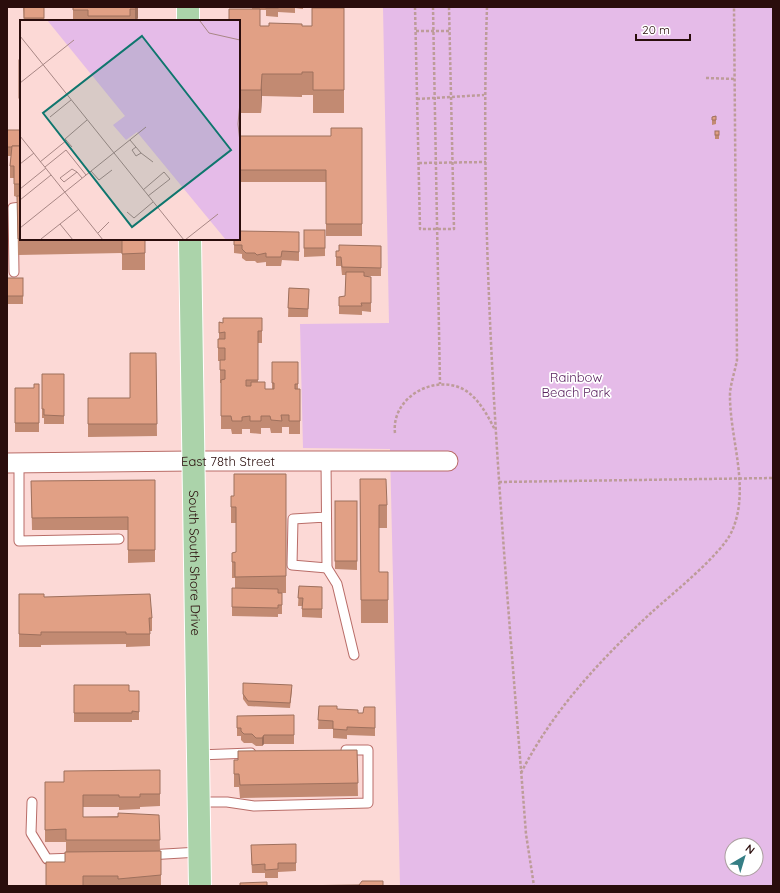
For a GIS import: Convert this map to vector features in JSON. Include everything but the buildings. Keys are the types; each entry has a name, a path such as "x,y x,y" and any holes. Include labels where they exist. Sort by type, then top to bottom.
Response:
{"main road":[{"path":"188,7 188,20"},
{"name":"South South Shore Drive","path":"190,240 200,886"}],"street":[{"name":"East 78th Street","path":"13,463 448,461"}],"lane":[{"path":"14,272 10,222 13,208 20,207"},
{"path":"326,461 327,568 337,584 354,655"},
{"path":"13,463 19,541 119,539"},
{"path":"326,517 293,519 292,565 327,568"},
{"path":"199,802 227,802 254,806 368,803 368,750 337,751"},
{"path":"198,755 260,753"},
{"path":"32,802 31,833 47,859 85,857"},
{"path":"138,855 199,852"}],"path":[{"path":"415,7 420,229 454,229 449,7"},
{"path":"433,7 440,384"},
{"path":"487,7 484,95 488,284 496,432 521,774 526,834 534,886"},
{"path":"521,774 547,727 582,683 613,649 716,552 732,532 736,521 739,500 738,478 730,392 737,360 734,7"},
{"path":"416,31 450,31"},
{"path":"706,78 734,79"},
{"path":"417,98 484,95"},
{"path":"419,163 486,162"},
{"path":"395,433 396,418 405,401 414,393 440,384 457,387 472,396 489,417 496,432"},
{"path":"500,482 773,478"}],"green space":[{"name":"Rainbow Beach Park","path":"383,7 773,7 773,886 400,886 390,449 303,448 300,324 389,323"}]}
